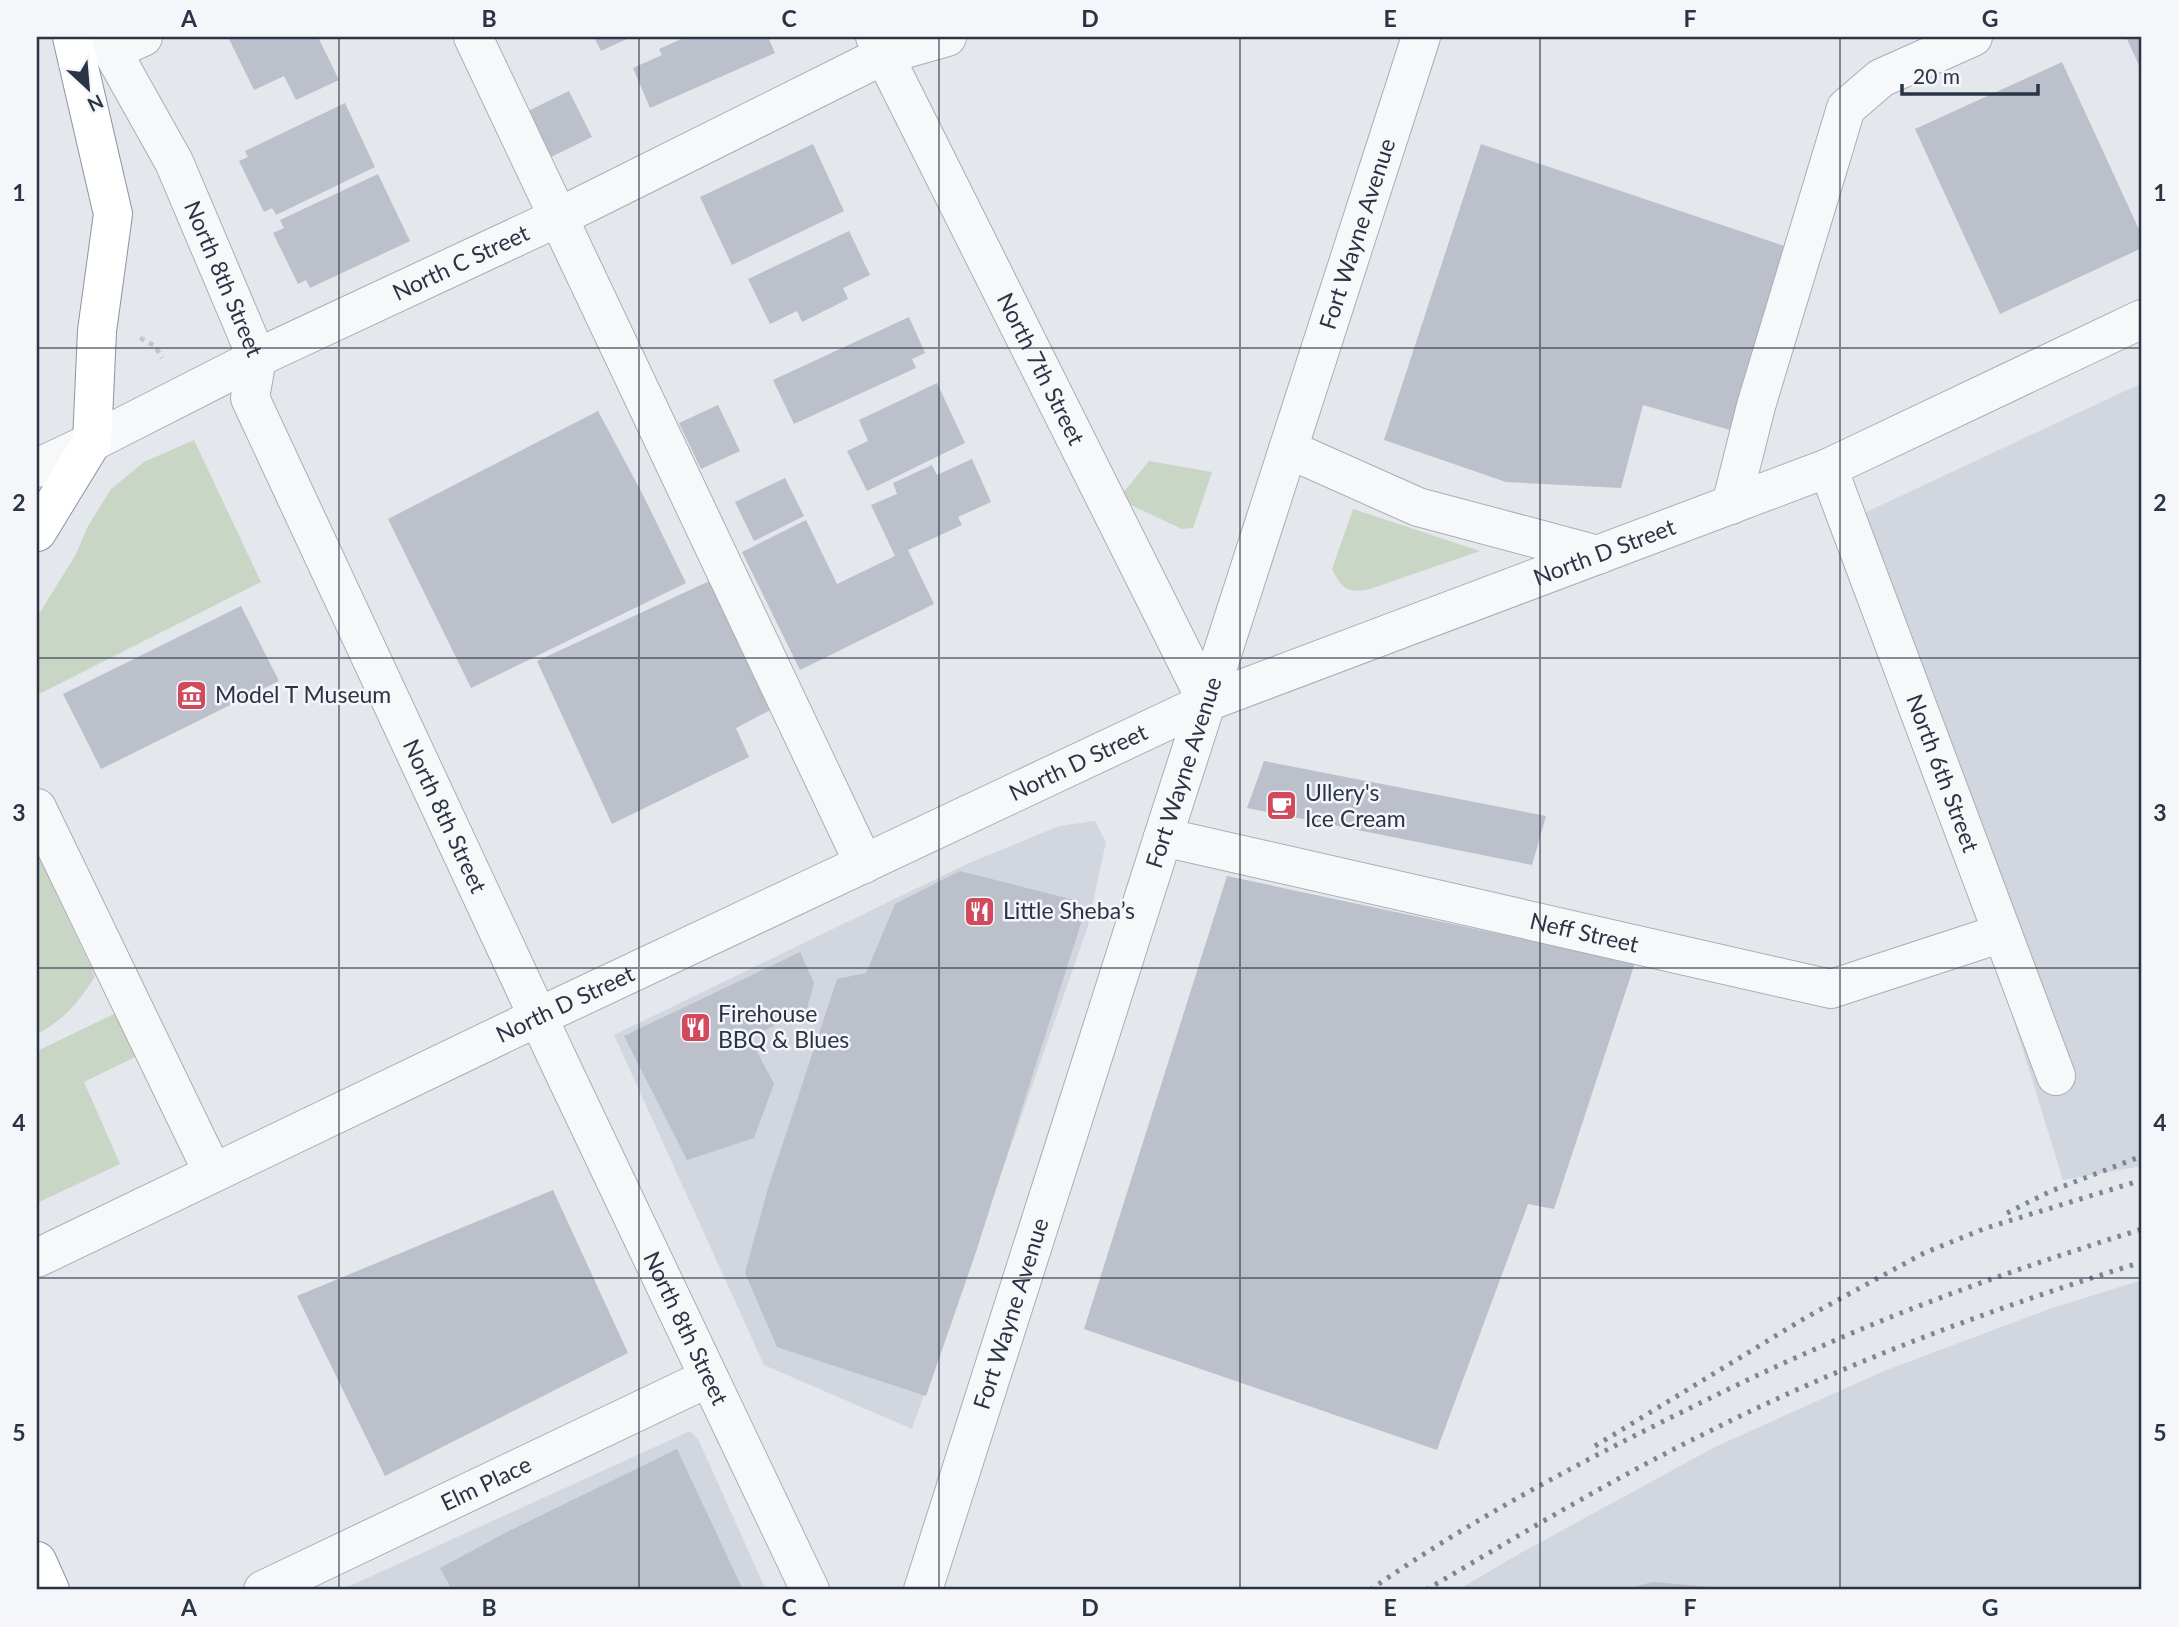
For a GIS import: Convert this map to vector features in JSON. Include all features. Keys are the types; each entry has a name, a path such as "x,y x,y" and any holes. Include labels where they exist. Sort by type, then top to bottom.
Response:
{"highway":[{"path":"37,532 92,442 97,331 113,214 72,37"},
{"path":"37,1561 50,1590"}],"street":[{"path":"473,37 864,864"},
{"name":"North C Street","path":"37,468 257,358 559,217 880,46 947,37"},
{"name":"Fort Wayne Avenue","path":"923,1590 1420,37"},
{"path":"1731,505 1756,405 1846,108 1881,78 1973,37"},
{"name":"North 8th Street","path":"120,41 257,358 250,398 538,1017 810,1590"},
{"name":"North 7th Street","path":"880,46 1206,702"},
{"name":"North D Street","path":"37,1258 538,1017 1206,702 1828,468 2142,319"},
{"path":"1288,449 1418,507 1598,555"},
{"name":"North 6th Street","path":"1828,468 2056,1076"},
{"path":"37,808 213,1173"},
{"name":"Neff Street","path":"1163,837 1831,989 2002,933"},
{"name":"Elm Place","path":"263,1590 708,1378"}],"path":[{"path":"140,338 155,346 164,362"}],"shaded area":[{"path":"2142,383 2142,1166 2063,1180 1858,516"},
{"path":"1095,821 1106,842 1088,926 912,1429 764,1365 614,1035 967,864 1059,826"},
{"path":"2142,1280 2142,1590 1458,1590 1715,1447 1884,1371 2049,1309"},
{"path":"690,1431 698,1439 766,1590 341,1590"}],"green space":[{"path":"194,440 261,582 37,695 37,617 75,556 88,526 111,489 144,462"},
{"path":"1149,461 1212,472 1193,528 1182,529 1118,499"},
{"path":"1353,509 1480,551 1367,590 1354,591 1341,584 1332,569"},
{"path":"37,853 95,976 70,1010 37,1034"},
{"path":"114,1014 137,1056 84,1082 120,1164 37,1203 37,1051"}],"building":[{"path":"228,37 318,37 339,80 296,100 284,76 254,90"},
{"path":"594,37 631,37 601,51"},
{"path":"686,37 768,37 775,53 650,108 633,68 662,55 659,49"},
{"path":"2126,37 2142,37 2142,72"},
{"path":"2062,62 2142,236 2142,248 2000,314 1915,129"},
{"path":"569,91 592,137 549,158 526,112"},
{"path":"345,103 375,167 276,215 272,208 264,212 239,161 248,157 245,151"},
{"path":"813,144 844,211 732,265 700,197"},
{"path":"1481,144 1796,250 1737,432 1643,405 1621,488 1506,482 1384,440"},
{"path":"378,174 410,241 310,288 306,280 298,284 273,233 284,228 280,220"},
{"path":"849,231 870,275 843,288 848,299 802,322 797,311 770,324 748,279"},
{"path":"909,317 925,353 912,359 916,368 794,424 773,380"},
{"path":"937,383 965,443 867,491 847,451 868,441 859,420"},
{"path":"718,405 740,451 701,469 679,423"},
{"path":"598,411 686,583 471,688 388,519"},
{"path":"972,459 991,502 958,517 962,525 908,550 934,604 800,670 742,552 806,520 837,584 895,556 871,505 897,494 893,483 932,465 937,475"},
{"path":"785,478 804,516 754,541 735,502"},
{"path":"718,577 778,706 736,728 749,757 612,824 537,661"},
{"path":"241,606 279,681 101,769 63,694"},
{"path":"1264,761 1546,816 1532,865 1247,808"},
{"path":"960,871 1074,900 1084,914 975,1255 926,1396 777,1347 745,1273 768,1188 837,979 866,973 895,904"},
{"path":"1227,876 1635,963 1554,1209 1528,1204 1437,1450 1084,1329"},
{"path":"800,952 814,983 807,1009 750,1038 774,1084 754,1138 687,1160 624,1036"},
{"path":"553,1190 628,1353 385,1476 297,1296"},
{"path":"677,1449 743,1590 452,1590 440,1568 507,1532"},
{"path":"1652,1582 1723,1588 1723,1590 1624,1590"}],"railway":[{"path":"2007,1213 2051,1191 2142,1156"},
{"path":"1595,1446 1805,1318 1924,1253 1986,1228 2142,1180"},
{"path":"1370,1590 1472,1524 1543,1484 1772,1369 1853,1332 1935,1300 2142,1229"},
{"path":"1426,1590 1601,1488 1760,1406 1922,1338 2031,1298 2142,1262"}],"place":[{"name":"Model T Museum","path":"192,695"},
{"name":"Ullery's Ice Cream","path":"1282,806"},
{"name":"Little Sheba’s","path":"980,911"},
{"name":"Firehouse BBQ & Blues","path":"695,1027"}]}
